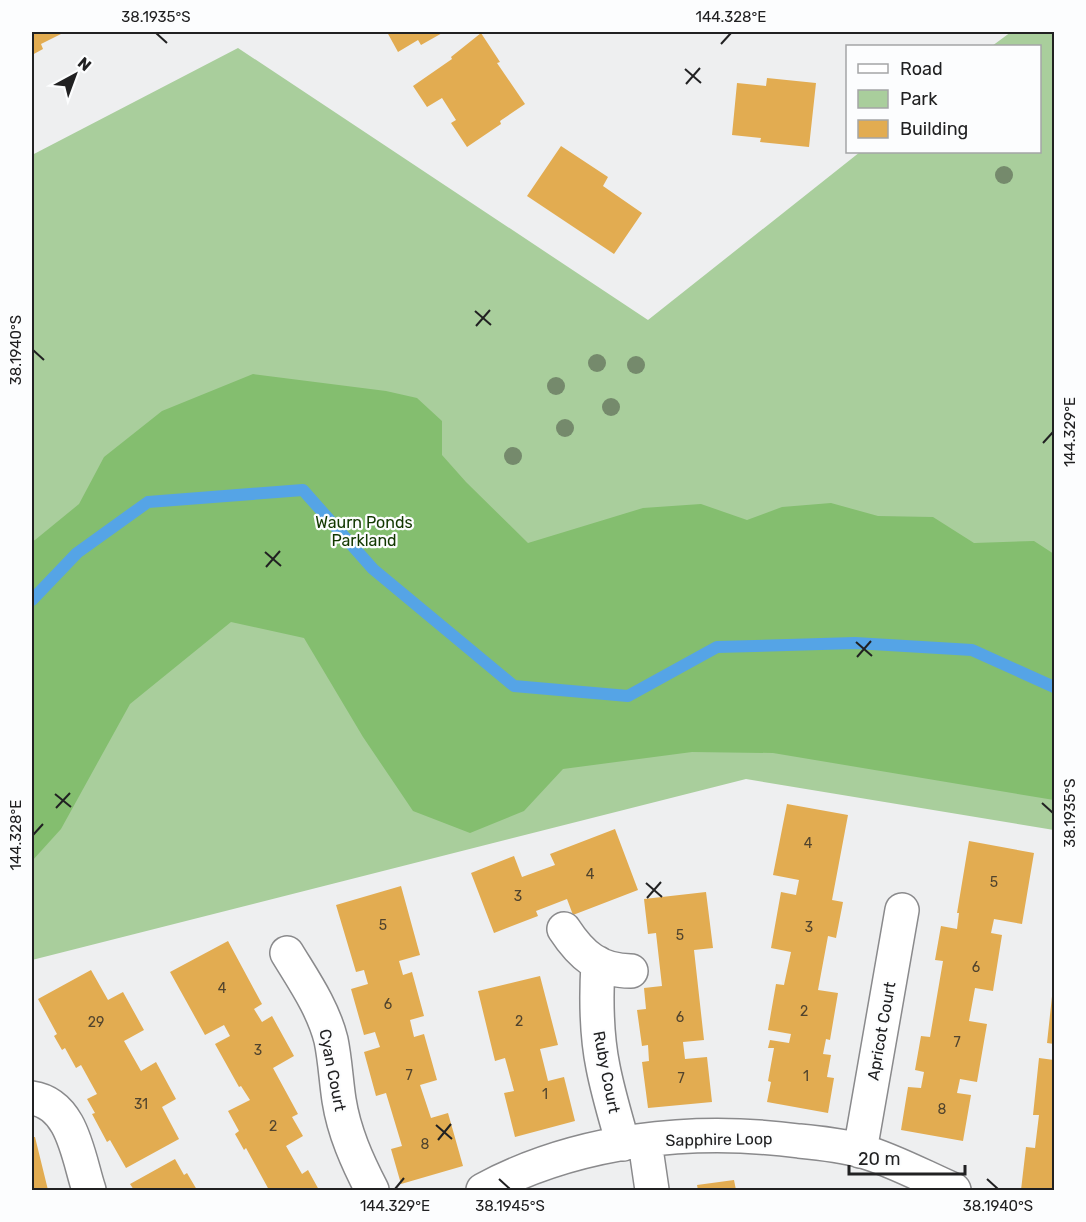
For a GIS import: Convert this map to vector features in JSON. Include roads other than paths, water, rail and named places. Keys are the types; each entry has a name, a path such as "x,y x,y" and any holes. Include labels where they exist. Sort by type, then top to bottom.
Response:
{"street":[{"name":"Apricot Court","path":"860,1151 902,910"},
{"path":"564,929 577,946 598,963 606,968 631,971"},
{"name":"Cyan Court","path":"287,953 310,990 328,1031 334,1055 340,1108 348,1139 372,1191"},
{"name":"Ruby Court","path":"598,963 597,1000 603,1068 652,1191"},
{"path":"32,1098 47,1102 58,1109 66,1119 89,1191"},
{"name":"Sapphire Loop","path":"483,1191 538,1165 592,1149 704,1136 760,1136 860,1151 954,1191"}],"waterway":[{"path":"32,600 77,553 148,502 303,490 373,569 514,686 628,696 717,647 855,643 972,650 1054,687"}],"park label":[{"name":"Waurn Ponds Parkland","path":"364,531"}]}
